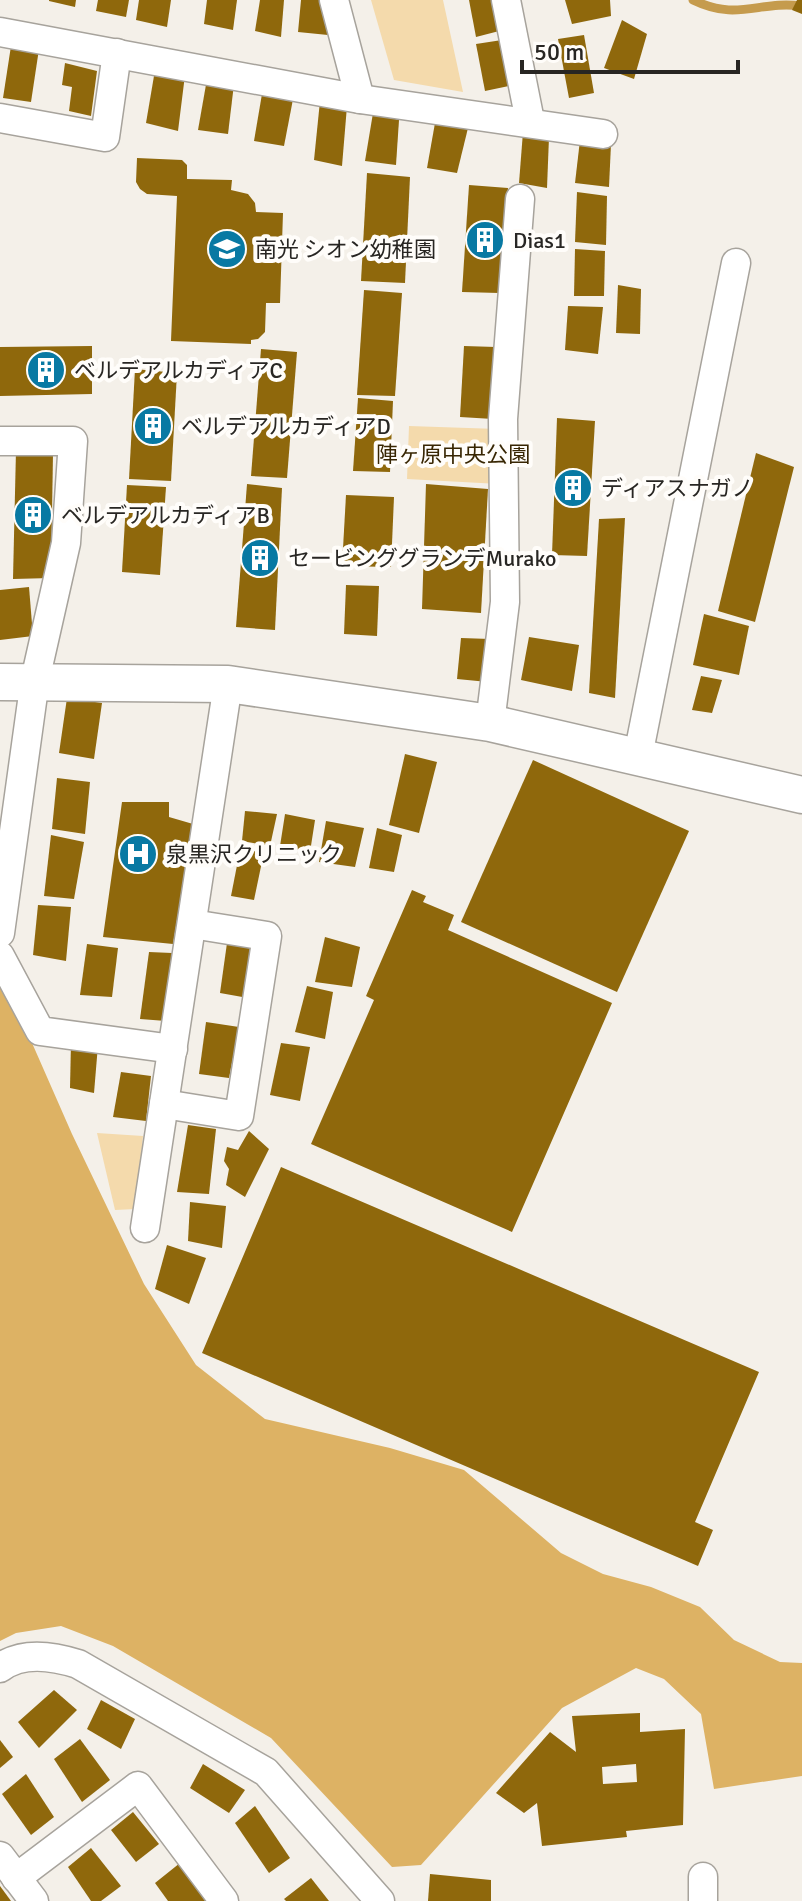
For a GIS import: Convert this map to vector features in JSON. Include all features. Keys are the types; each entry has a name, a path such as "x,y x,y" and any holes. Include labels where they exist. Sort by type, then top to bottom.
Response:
{"street":[{"path":"334,0 360,99"},
{"path":"506,0 530,121"},
{"path":"0,32 360,99 530,121 603,134"},
{"path":"0,118 105,137 117,53"},
{"path":"490,723 505,602 503,419 520,199"},
{"path":"638,756 736,263"},
{"path":"0,441 73,441 66,543 18,681 0,933"},
{"path":"18,681 228,684 490,723 802,795"},
{"path":"145,1228 228,684"},
{"path":"164,1104 239,1116 267,936 192,924"},
{"path":"0,956 40,1031 173,1049"},
{"path":"0,1668 29,1657 56,1657 78,1664 266,1772 380,1901"},
{"path":"34,1901 8,1867 138,1786 224,1901"}],"green space":[{"path":"371,0 443,0 463,92 394,80"},
{"name":"陣ヶ原中央公園","path":"409,426 498,429 499,484 407,479"},
{"path":"97,1133 143,1136 136,1209 115,1210"}],"shaded area":[{"path":"0,970 72,1134 144,1284 196,1365 265,1419 390,1448 464,1470 561,1553 603,1574 651,1587 700,1607 734,1640 780,1662 802,1663 802,1776 714,1789 701,1714 664,1679 636,1668 562,1708 421,1865 392,1867 271,1738 113,1646 61,1626 16,1633 0,1641"}],"building":[{"path":"49,0 76,0 75,7"},
{"path":"98,0 129,0 126,17 96,11"},
{"path":"139,0 171,0 167,27 136,20"},
{"path":"207,0 237,0 233,30 204,24"},
{"path":"260,0 284,0 281,37 255,31"},
{"path":"301,0 329,0 328,35 298,32"},
{"path":"469,0 496,0 503,30 476,37"},
{"path":"565,0 610,0 611,16 572,24"},
{"path":"797,0 802,0 802,14 792,10"},
{"path":"622,20 647,34 634,79 604,68"},
{"path":"584,35 594,93 569,98 558,39"},
{"path":"502,40 514,85 485,91 476,44"},
{"path":"11,46 39,49 31,102 3,98"},
{"path":"65,63 97,71 91,116 69,111 72,87 62,85"},
{"path":"155,70 185,75 178,131 146,123"},
{"path":"207,79 234,84 228,134 198,130"},
{"path":"263,88 294,94 284,146 254,141"},
{"path":"320,101 347,106 342,166 314,160"},
{"path":"373,113 399,120 396,165 365,161"},
{"path":"435,123 468,128 457,173 427,168"},
{"path":"523,132 549,137 547,188 519,183"},
{"path":"580,140 611,144 609,187 575,183"},
{"path":"137,158 182,160 187,165 187,179 232,180 231,190 248,194 255,203 256,212 283,213 280,303 266,303 265,332 258,339 251,340 251,344 171,341 177,196 147,194 140,189 136,182"},
{"path":"367,173 410,177 405,283 361,281"},
{"name":"Dias1","path":"469,185 508,188 499,293 462,292"},
{"path":"577,192 607,196 606,245 575,242"},
{"path":"575,249 605,251 604,296 574,296"},
{"path":"618,285 641,289 640,334 616,333"},
{"path":"364,290 402,293 395,396 357,395"},
{"path":"568,306 603,307 598,354 565,350"},
{"name":"ベルデアルカディアC","path":"92,346 92,394 0,396 0,347"},
{"path":"464,346 496,347 493,419 460,417"},
{"path":"261,349 297,352 287,478 251,476"},
{"name":"ベルデアルカディアD","path":"135,369 177,373 171,481 129,479"},
{"path":"358,398 393,401 390,472 353,471"},
{"name":"ディアスナガノ","path":"557,418 595,421 587,556 552,555"},
{"name":"ベルデアルカディアB","path":"16,450 53,453 51,578 13,579"},
{"path":"756,453 794,467 755,622 718,611"},
{"name":"セービンググランデMurako","path":"247,484 282,488 275,630 236,627"},
{"path":"426,484 488,489 481,613 422,609"},
{"path":"127,485 166,487 160,575 122,572"},
{"path":"346,495 394,497 391,567 342,566"},
{"path":"625,518 615,698 589,693 599,519"},
{"path":"346,585 379,586 377,636 344,634"},
{"path":"29,587 33,636 0,640 0,590"},
{"path":"704,614 749,626 739,675 693,665"},
{"path":"529,637 579,645 572,691 521,680"},
{"path":"461,638 490,639 488,682 457,679"},
{"path":"701,676 722,680 712,713 692,710"},
{"path":"67,698 102,703 94,759 59,753"},
{"path":"405,754 437,762 419,833 389,825"},
{"path":"533,760 689,831 617,992 461,922"},
{"path":"57,778 90,782 85,834 52,829"},
{"path":"122,802 169,802 169,817 193,824 173,944 103,937"},
{"path":"245,811 277,814 270,846 242,841"},
{"path":"285,814 315,820 310,852 280,846"},
{"path":"326,821 364,828 355,867 319,862"},
{"path":"377,828 402,835 394,872 369,868"},
{"path":"51,835 84,842 74,899 44,896"},
{"path":"240,850 264,852 254,900 231,896"},
{"path":"412,890 426,896 423,902 454,915 448,930 612,1003 512,1232 311,1144 374,1000 366,996"},
{"path":"38,905 71,907 66,961 33,955"},
{"path":"325,937 360,947 352,987 315,982"},
{"path":"227,943 250,947 248,998 220,993"},
{"path":"87,944 118,948 112,997 80,995"},
{"path":"149,952 172,953 166,1021 140,1019"},
{"path":"307,986 333,992 325,1039 295,1032"},
{"path":"206,1022 239,1027 229,1078 199,1074"},
{"path":"71,1042 98,1045 94,1093 70,1088"},
{"path":"281,1043 310,1047 300,1101 270,1095"},
{"path":"121,1072 151,1076 146,1121 113,1117"},
{"path":"188,1125 216,1129 209,1194 177,1192"},
{"path":"249,1131 269,1149 245,1197 226,1185 229,1169 224,1161 227,1147 238,1150"},
{"path":"281,1167 759,1372 695,1522 713,1530 698,1566 202,1353"},
{"path":"190,1202 226,1206 222,1248 188,1241"},
{"path":"167,1245 206,1258 189,1304 155,1289"},
{"path":"54,1690 77,1710 39,1748 18,1722"},
{"path":"101,1700 135,1719 121,1749 87,1729"},
{"path":"640,1713 640,1732 685,1729 683,1825 626,1831 627,1837 542,1846 537,1803 524,1813 496,1793 550,1732 576,1752 572,1716","holes":["636,1764 637,1782 603,1784 602,1767"]},
{"path":"80,1739 110,1780 82,1802 54,1759"},
{"path":"0,1740 13,1757 0,1768"},
{"path":"203,1764 245,1790 229,1813 190,1788"},
{"path":"26,1774 54,1817 31,1835 2,1794"},
{"path":"255,1806 290,1858 269,1873 235,1823"},
{"path":"133,1812 159,1844 136,1862 111,1830"},
{"path":"91,1848 121,1886 101,1901 91,1901 68,1867"},
{"path":"180,1863 208,1901 168,1901 155,1883"},
{"path":"430,1874 491,1880 491,1901 428,1901"},
{"path":"311,1878 329,1901 284,1899"},
{"path":"0,1886 11,1901 0,1901"}],"waterway":[{"path":"693,0 736,10 802,6"}],"place":[{"name":"Dias1","path":"485,240"},
{"name":"南光 シオン幼稚園","path":"227,249"},
{"name":"ベルデアルカディアC","path":"46,370"},
{"name":"ベルデアルカディアD","path":"153,426"},
{"name":"ディアスナガノ","path":"573,488"},
{"name":"ベルデアルカディアB","path":"33,515"},
{"name":"セービンググランデMurako","path":"260,558"},
{"name":"泉黒沢クリニック","path":"138,854"}]}
